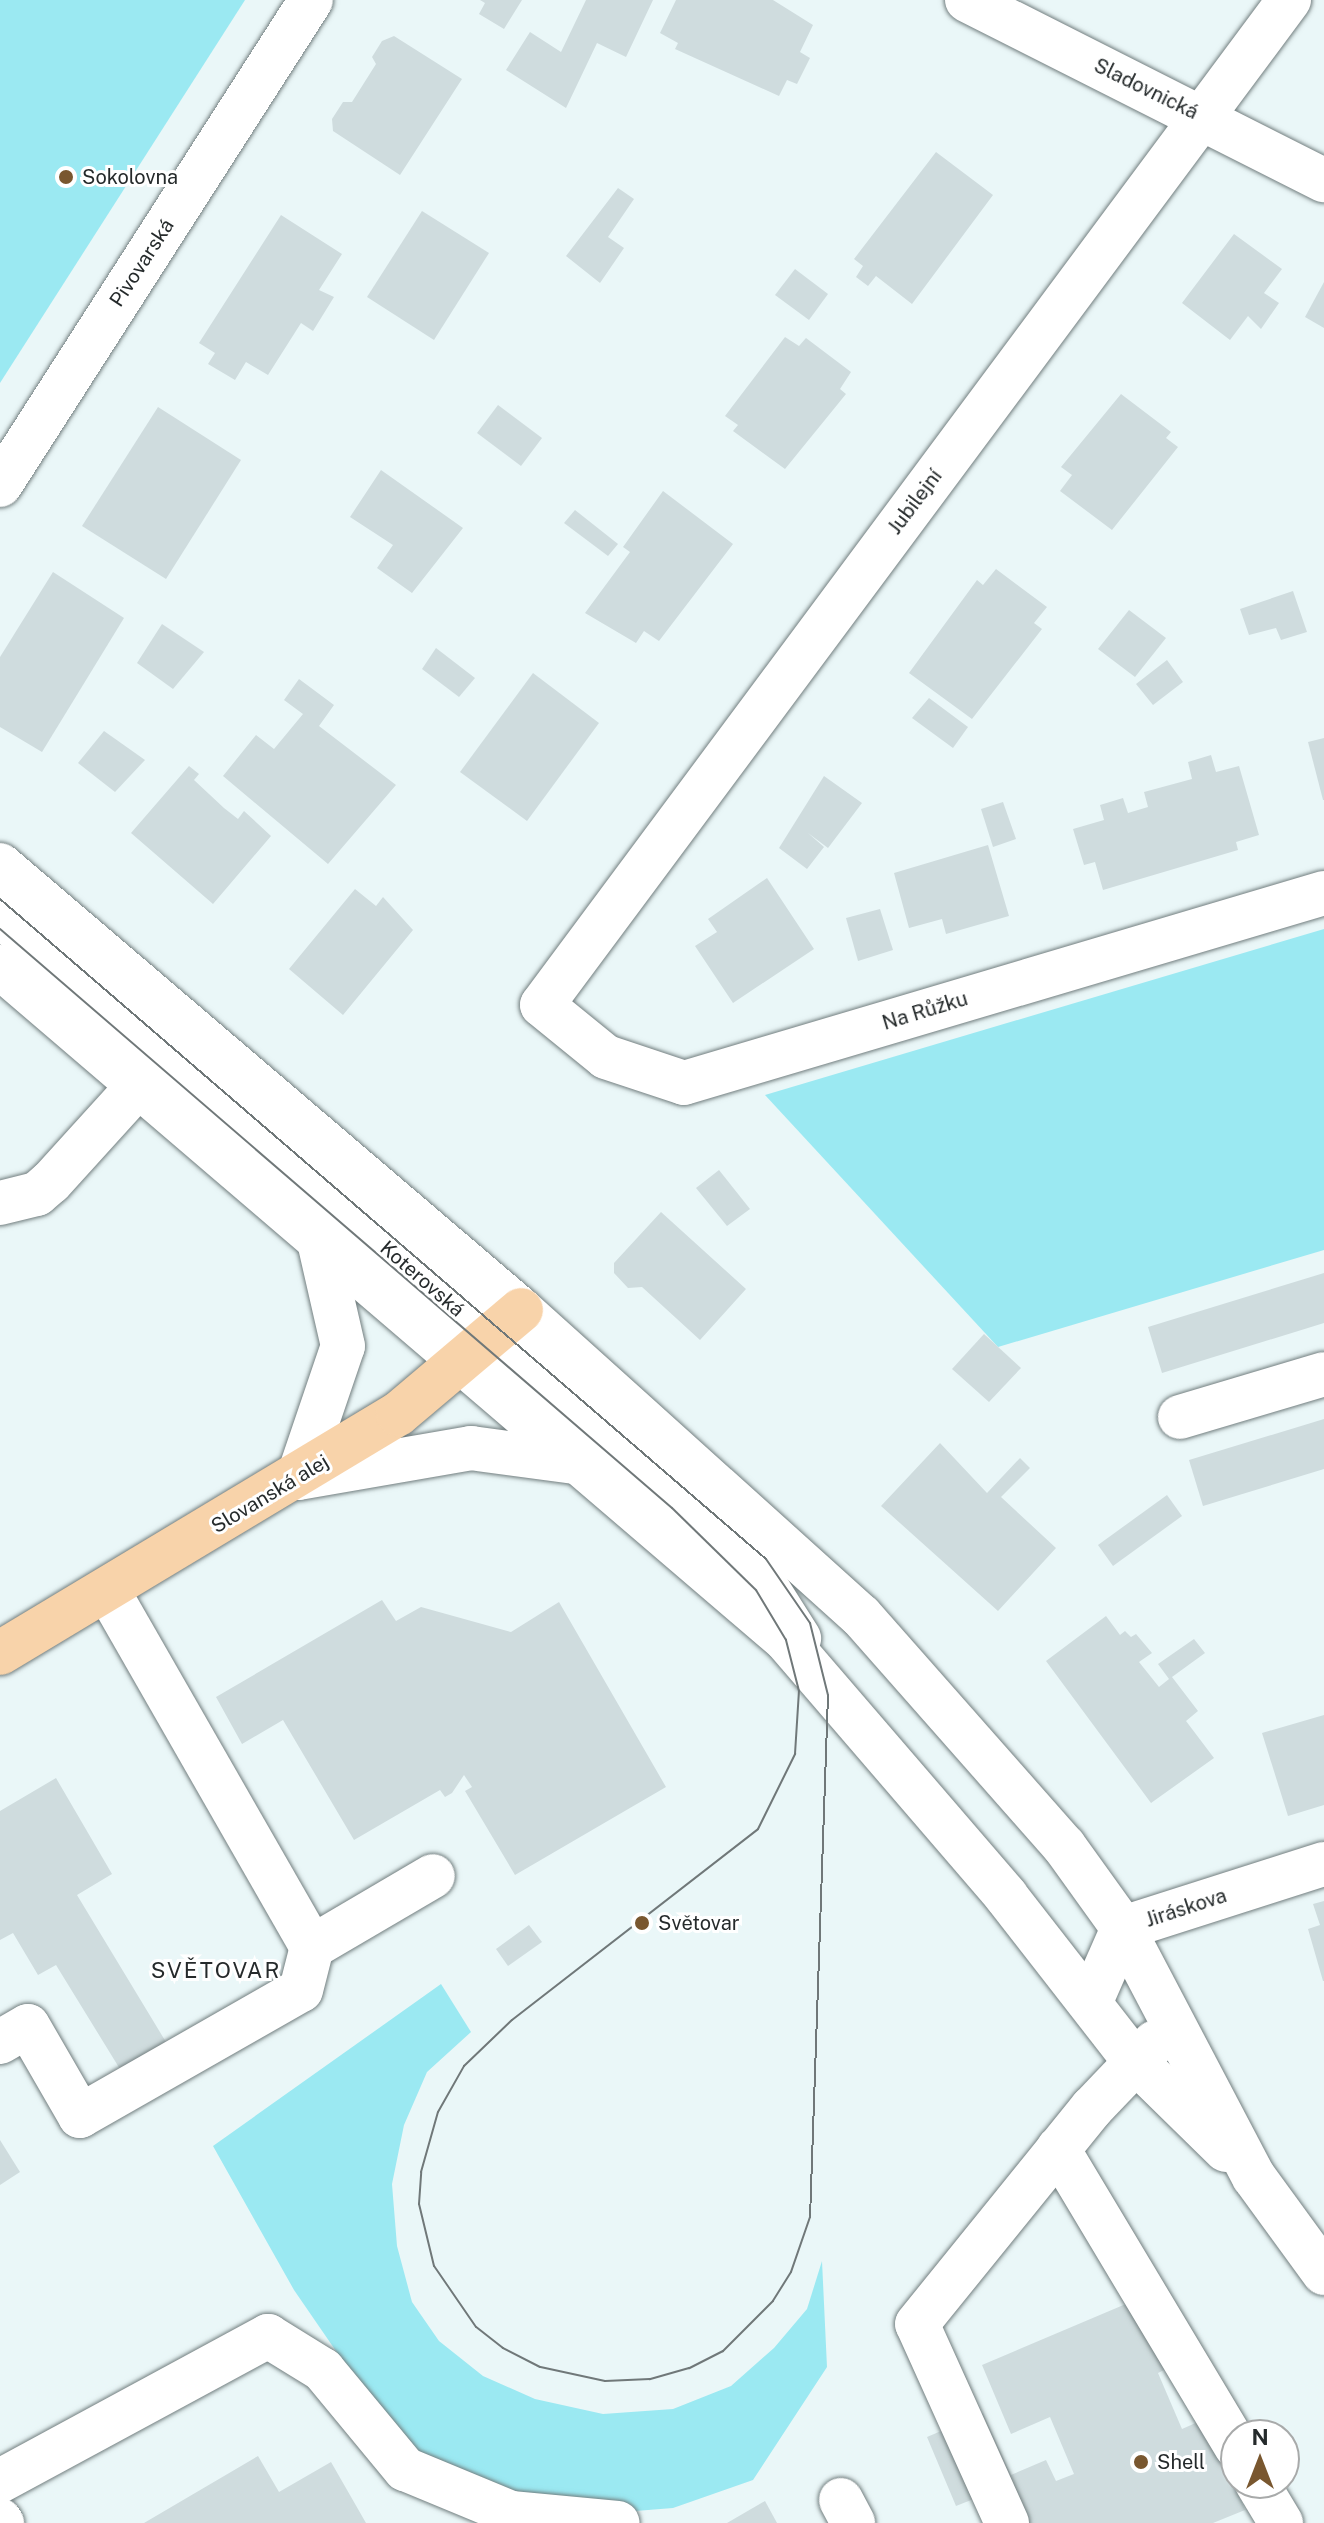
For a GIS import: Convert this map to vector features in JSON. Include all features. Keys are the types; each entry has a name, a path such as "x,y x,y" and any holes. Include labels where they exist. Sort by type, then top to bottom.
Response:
{"main road":[{"name":"Slovanská alej","path":"0,1653 298,1478 398,1414 492,1335"}],"street":[{"name":"Pivovarská","path":"0,485 311,0"},
{"name":"Sladovnická","path":"967,0 1324,180"},
{"name":"Jubilejní","path":"542,1005 1289,0"},
{"name":"Koterovská","path":"0,865 492,1335"},
{"name":"Na Růžku","path":"542,1005 606,1057 684,1083 1324,893"},
{"name":"Koterovská","path":"0,915 492,1335 752,1564 791,1618 811,1668"},
{"name":"Koterovská","path":"0,967 319,1241 492,1335"},
{"path":"0,1203 37,1194 138,1086"},
{"path":"319,1241 343,1346 298,1478 471,1448 582,1463"},
{"path":"492,1335 582,1463 811,1668 1091,2001 1133,2059 1254,2177"},
{"path":"492,1335 861,1616 1064,1846 1123,1928 1254,2177 1324,2273"},
{"path":"1180,1417 1324,1374"},
{"path":"0,2042 28,2026 80,2116 301,1990 312,1947 108,1591"},
{"name":"Jiráskova","path":"1091,2001 1123,1928 1324,1864"},
{"path":"312,1947 433,1876"},
{"path":"1007,2523 917,2324 1133,2059 1176,2026"},
{"path":"1058,2149 1220,2420"},
{"path":"0,2481 268,2336 323,2370 405,2469 511,2513 618,2523"},
{"path":"1267,2499 1281,2523"}],"shaded area":[{"name":"Sokolovna","path":"0,0 245,0 0,383"},
{"path":"1324,929 1324,1250 998,1347 765,1095"},
{"path":"441,1984 471,2032 427,2072 404,2125 392,2184 397,2246 412,2302 439,2341 483,2376 535,2399 603,2414 673,2409 731,2386 774,2348 807,2309 822,2261 827,2367 753,2480 673,2508 623,2512 519,2504 455,2477 393,2434 294,2290 213,2146"}],"building":[{"path":"480,0 522,0 504,29 479,14 485,3"},
{"path":"586,0 653,0 626,57 597,43 566,108 506,70 530,32 561,52"},
{"path":"676,0 773,0 813,25 800,52 810,58 797,84 787,80 779,96 675,49 678,43 660,33"},
{"path":"394,36 462,79 400,175 333,131 332,119 343,102 352,102 376,64 372,57 382,41"},
{"path":"936,152 993,195 912,304 876,276 868,286 856,277 863,266 854,259"},
{"path":"618,188 634,199 608,237 624,248 600,283 566,256"},
{"path":"422,211 489,253 434,340 367,297"},
{"path":"281,215 342,254 319,290 334,297 313,331 301,323 268,375 246,362 235,380 208,364 215,353 199,343"},
{"path":"1234,234 1282,269 1264,293 1279,303 1261,329 1248,316 1230,340 1182,303"},
{"path":"795,269 828,294 809,320 775,295"},
{"path":"1324,282 1324,328 1305,317"},
{"path":"785,337 799,346 806,338 851,372 840,389 846,394 785,469 733,431 738,425 725,416"},
{"path":"1121,394 1171,432 1166,438 1178,447 1112,530 1060,491 1072,475 1061,467"},
{"path":"498,405 542,438 521,466 477,433"},
{"path":"158,407 241,460 166,579 82,526"},
{"path":"381,470 463,528 412,593 377,568 393,545 350,517"},
{"path":"663,491 733,544 659,641 644,631 636,643 585,613 630,552 623,547"},
{"path":"575,510 618,544 608,556 564,523"},
{"path":"996,569 1047,607 1034,623 1042,629 972,719 909,673 977,580 983,585"},
{"path":"53,572 124,618 42,752 0,727 0,657"},
{"path":"1293,591 1307,632 1281,640 1276,628 1249,635 1240,609"},
{"path":"1129,610 1166,638 1135,677 1098,649"},
{"path":"162,624 204,652 173,689 137,663"},
{"path":"436,648 475,678 459,697 422,669"},
{"path":"1167,660 1183,682 1153,705 1136,684"},
{"path":"533,673 599,723 527,821 460,772"},
{"path":"299,679 334,705 319,726 396,785 328,864 223,776 256,735 274,749 303,714 284,700"},
{"path":"929,698 968,727 953,748 912,718"},
{"path":"104,731 145,760 115,792 78,763"},
{"path":"1324,738 1324,800 1323,800 1308,742"},
{"path":"1211,755 1216,772 1239,766 1259,835 1236,842 1238,850 1103,890 1095,862 1084,865 1073,829 1104,820 1100,805 1123,798 1128,813 1148,807 1144,792 1192,779 1188,762"},
{"path":"189,766 199,774 194,780 224,808 238,819 244,811 271,836 213,904 131,833"},
{"path":"824,776 862,803 828,848 808,833 824,847 807,869 779,848"},
{"path":"1003,802 1016,839 993,847 981,809"},
{"path":"988,845 1009,916 946,934 942,919 909,928 894,873"},
{"path":"767,878 814,949 733,1003 695,946 717,932 708,919"},
{"path":"355,889 376,906 383,897 413,930 343,1015 289,969"},
{"path":"880,909 893,950 858,961 846,918"},
{"path":"719,1170 750,1209 727,1226 696,1188"},
{"path":"661,1212 746,1289 700,1340 642,1287 628,1288 614,1273 614,1263"},
{"path":"1324,1273 1324,1323 1162,1373 1148,1327"},
{"path":"984,1334 1021,1368 989,1402 952,1369"},
{"path":"1324,1419 1324,1469 1203,1506 1189,1460"},
{"path":"940,1443 987,1493 1020,1458 1030,1468 1001,1497 1056,1548 998,1611 881,1506"},
{"path":"1167,1495 1182,1516 1113,1566 1098,1545"},
{"path":"382,1600 396,1621 421,1607 511,1632 559,1602 666,1787 515,1875 465,1791 472,1787 464,1775 452,1793 445,1797 440,1790 354,1840 283,1720 242,1744 216,1697"},
{"path":"1106,1616 1120,1635 1125,1631 1131,1637 1136,1634 1152,1653 1139,1662 1159,1687 1169,1679 1158,1664 1194,1639 1205,1653 1172,1677 1198,1711 1186,1721 1214,1758 1151,1803 1046,1661"},
{"path":"1324,1715 1324,1805 1288,1816 1262,1733"},
{"path":"56,1778 112,1874 77,1895 169,2047 123,2074 56,1965 38,1975 13,1933 0,1940 0,1811"},
{"path":"1324,1901 1323,1981 1308,1929 1320,1925 1313,1904"},
{"path":"529,1925 542,1942 508,1966 496,1949"},
{"path":"0,2140 20,2172 0,2185"},
{"path":"1140,2298 1170,2367 1158,2373 1182,2429 1207,2418 1220,2449 1220,2499 1240,2499 1245,2510 1213,2523 1026,2523 1009,2485 956,2506 927,2437 983,2413 1011,2475 1046,2460 1056,2481 1074,2474 1050,2417 1011,2434 982,2365"},
{"path":"258,2456 279,2492 331,2462 366,2523 144,2523"},
{"path":"765,2501 777,2523 727,2523"}],"tram line":[{"path":"0,899 766,1559 810,1623 828,1695 810,2217 791,2272 773,2301 723,2351 689,2368 650,2379 605,2381 540,2367 503,2348 476,2327 434,2266 419,2204 421,2172 438,2112 464,2066 512,2020 758,1829 795,1754 799,1691 786,1640 756,1590 672,1508 0,929"}],"place":[{"name":"Sokolovna","path":"66,177"},
{"name":"Světovar","path":"642,1923"},
{"name":"Shell","path":"1141,2462"}],"district":[{"name":"SVĚTOVAR","path":"216,1971"}]}
